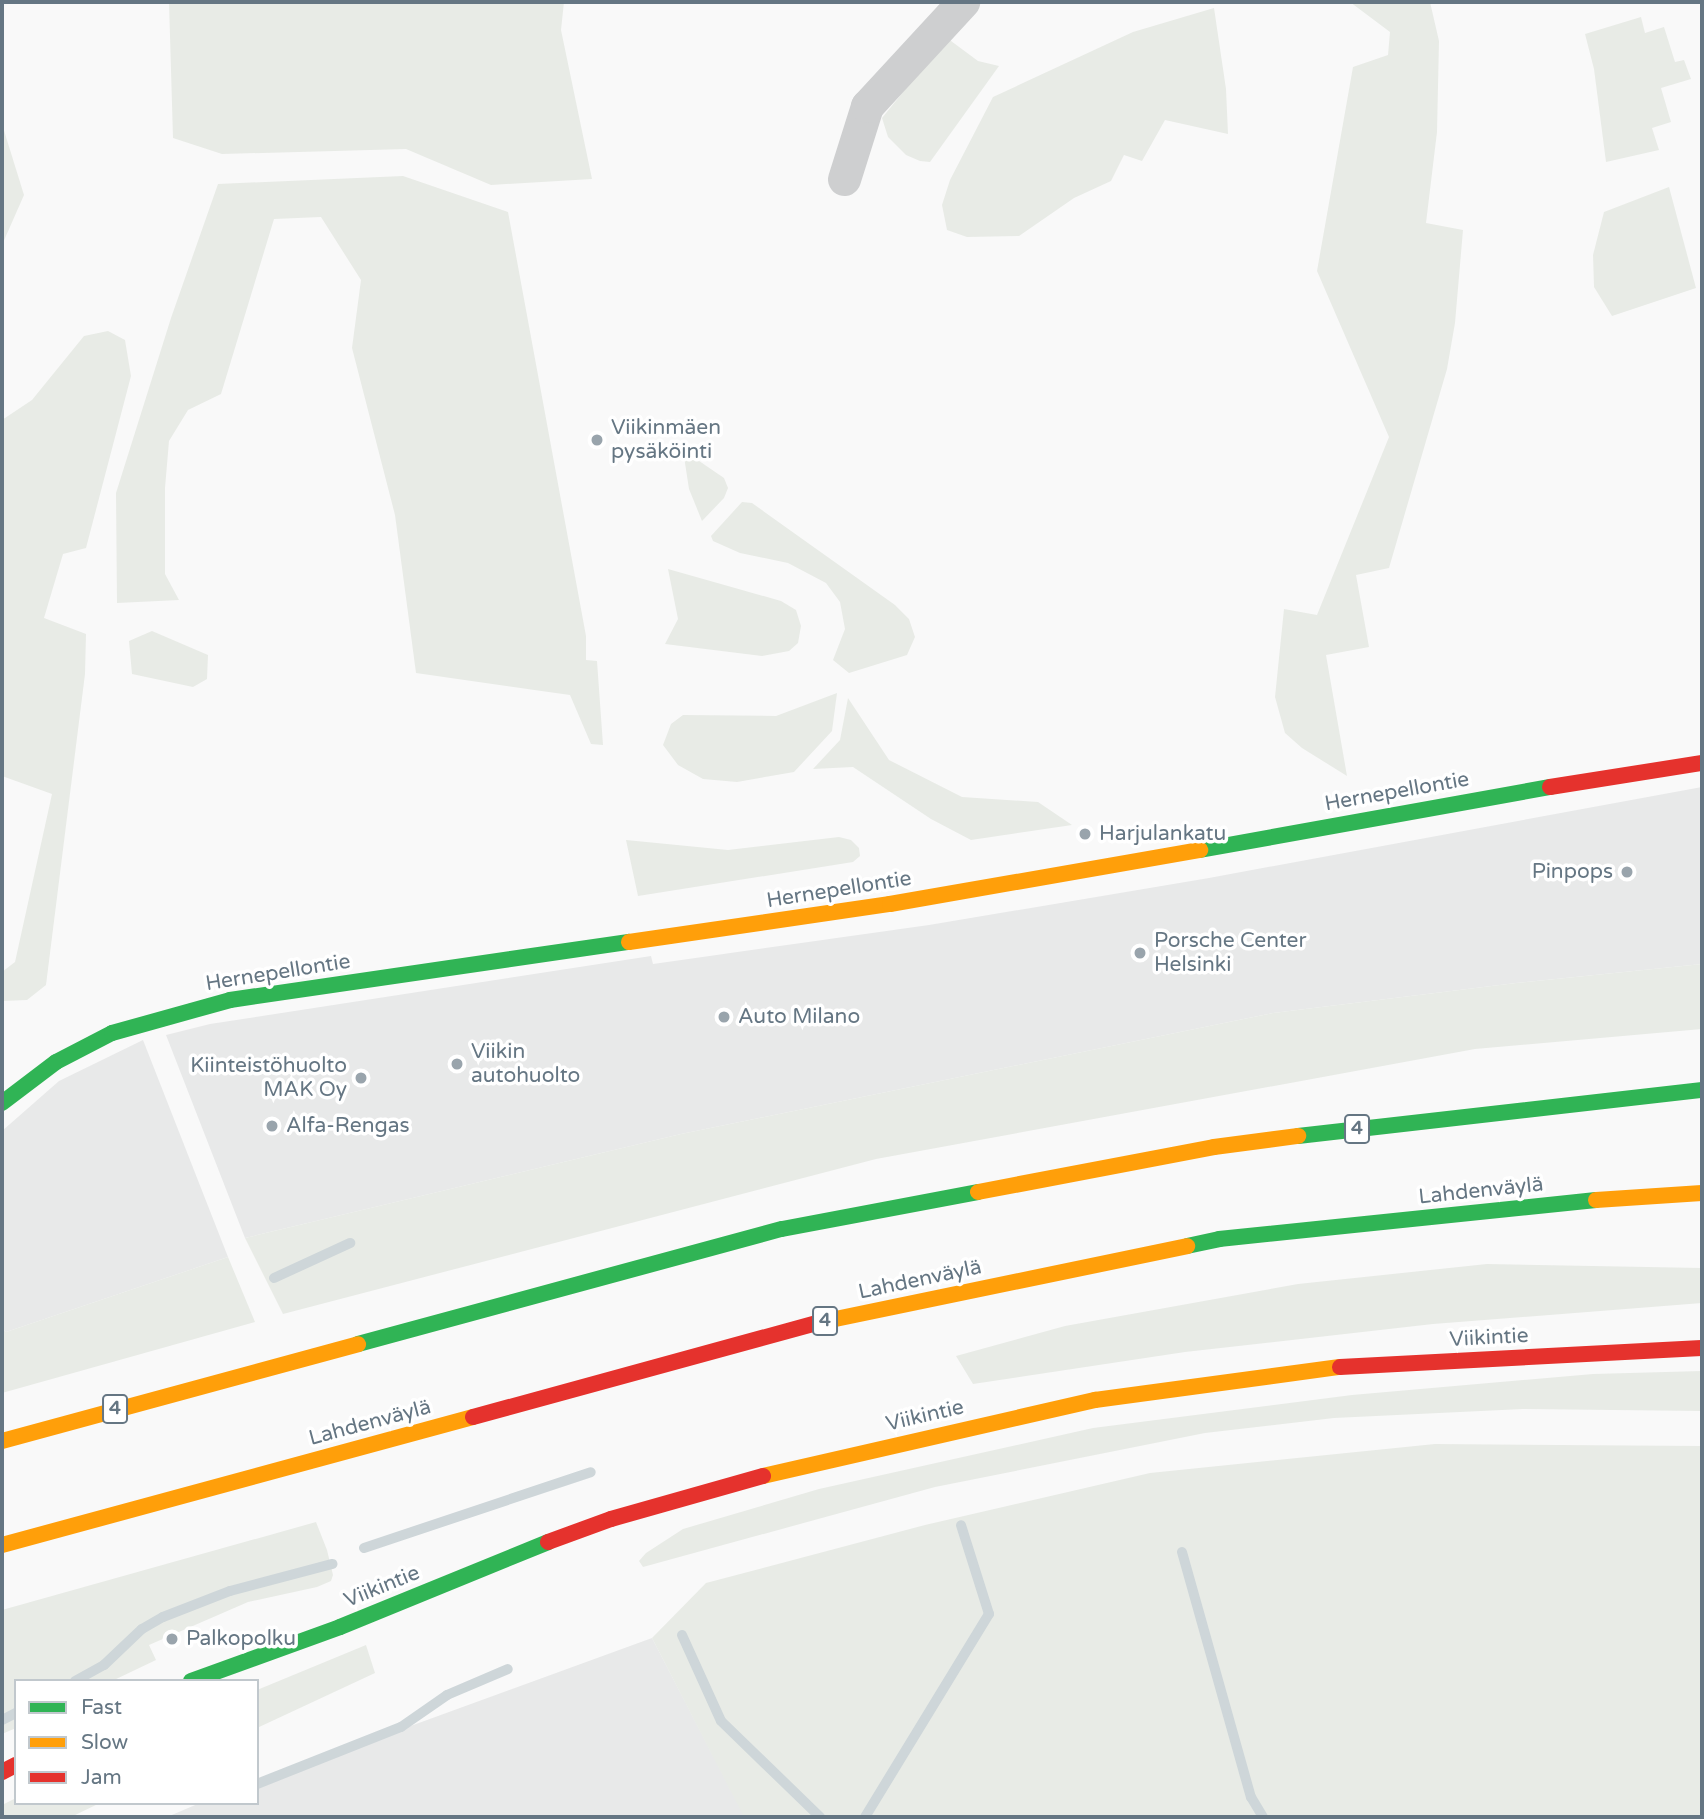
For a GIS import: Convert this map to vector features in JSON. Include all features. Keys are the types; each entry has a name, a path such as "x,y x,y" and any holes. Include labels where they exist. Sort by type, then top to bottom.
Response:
{"main road":[{"name":"Hernepellontie","path":"2,1103 56,1062 112,1032 230,1000 890,904 1081,872 1455,802 1702,762"},
{"name":"4","path":"2,1441 782,1229 1214,1147 1500,1111 1702,1090"},
{"name":"Lahdenväylä","path":"2,1545 813,1324 1219,1240 1668,1194 1702,1195"},
{"name":"Viikintie","path":"197,1679 340,1627 562,1536 611,1519 805,1464 1069,1405 1349,1366 1702,1348"}],"street":[{"path":"844,178 867,106 963,2"}],"shaded area":[{"path":"169,2 564,2 561,30 592,179 491,185 406,149 222,154 173,138"},
{"path":"1350,2 1430,2 1439,41 1437,132 1426,223 1463,230 1455,323 1447,369 1389,568 1356,575 1369,647 1326,655 1347,776 1302,748 1285,733 1275,697 1284,609 1317,615 1389,437 1317,271 1353,67 1388,55 1390,32"},
{"path":"1214,8 1226,89 1228,134 1165,120 1142,161 1124,155 1111,181 1074,198 1019,236 967,237 947,230 942,205 950,180 993,97 1133,32"},
{"path":"1641,17 1645,33 1664,27 1675,62 1684,60 1691,79 1661,88 1671,122 1652,128 1659,150 1606,162 1594,69 1585,34"},
{"path":"947,38 978,61 999,66 930,162 920,161 906,155 888,137 882,118"},
{"path":"2,124 24,195 2,245"},
{"path":"403,176 508,212 586,636 586,660 597,661 603,745 591,744 570,695 416,673 395,515 352,348 361,280 321,217 274,219 221,394 188,410 169,441 165,488 165,574 179,600 117,603 116,493 171,318 218,184"},
{"path":"1669,187 1696,288 1612,316 1594,287 1593,255 1604,212"},
{"path":"108,331 125,340 131,376 86,548 63,554 44,618 86,634 85,674 46,985 27,1000 2,1001 2,972 15,962 52,794 2,776 2,420 32,400 84,336"},
{"path":"683,450 724,478 728,488 724,498 702,521 689,489"},
{"path":"742,502 752,503 895,605 909,619 915,637 907,655 849,673 833,660 845,629 840,602 826,583 788,563 740,553 713,541 711,536"},
{"path":"668,569 781,601 796,610 801,626 798,643 789,651 762,656 665,644 678,619"},
{"path":"152,631 208,655 207,679 193,687 132,674 129,641"},
{"path":"837,693 832,731 794,772 737,782 703,779 678,765 663,745 671,724 683,715 776,716"},
{"path":"848,698 889,760 962,797 1038,802 1072,825 971,840 931,819 853,767 813,769 840,740"},
{"path":"1702,787 1702,964 1516,983 1273,1013 681,1134 245,1238 166,1035 210,1024 651,956 653,964 929,925 1209,878"},
{"path":"839,837 851,840 859,848 860,856 853,862 638,896 626,840 728,850"},
{"path":"1702,964 1702,1029 1475,1049 876,1159 283,1314 245,1238 681,1134 1273,1013 1516,983"},
{"path":"143,1040 228,1257 6,1332 2,1328 2,1131 59,1081"},
{"path":"228,1257 255,1322 2,1393 2,1328 6,1332"},
{"path":"1487,1264 1702,1268 1702,1303 1433,1324 1185,1352 973,1384 956,1356 1065,1326 1298,1284"},
{"path":"1702,1371 1702,1411 1523,1409 1334,1418 1205,1433 935,1487 643,1567 639,1561 646,1553 683,1529 819,1489 1093,1428 1352,1395 1593,1374"},
{"path":"1435,1444 1702,1446 1702,1817 744,1817 652,1638 706,1583 925,1525 1150,1473"},
{"path":"316,1522 333,1575 331,1581 317,1587 248,1602 149,1645 156,1660 116,1679 14,1679 14,1729 2,1734 2,1610"},
{"path":"652,1638 745,1817 167,1817 195,1805 259,1805 259,1781"},
{"path":"366,1645 375,1673 259,1727 259,1689"},
{"path":"14,1799 14,1805 96,1805 71,1817 2,1817 2,1805"}],"waterway":[{"path":"274,1278 350,1243"},
{"path":"364,1548 591,1472"},
{"path":"865,1817 989,1614 961,1525"},
{"path":"1182,1552 1251,1797 1263,1817"},
{"path":"79,1679 104,1665 142,1629 163,1617 230,1591 332,1564"},
{"path":"682,1635 721,1721 820,1817"},
{"path":"259,1783 401,1727 447,1695 508,1669"},
{"path":"2,1720 14,1714"}],"traffic: fast":[{"path":"1200,850 1550,787"},
{"path":"2,1103 56,1062 112,1033 230,1000 629,942"},
{"path":"1298,1136 1702,1090"},
{"path":"358,1344 782,1229 978,1192"},
{"path":"1187,1246 1219,1239 1596,1200"},
{"path":"197,1679 340,1627 548,1542"}],"traffic: slow":[{"path":"629,942 890,904 1200,850"},
{"path":"978,1192 1214,1147 1298,1136"},
{"path":"1596,1200 1702,1193"},
{"path":"821,1322 1187,1246"},
{"path":"2,1441 358,1344"},
{"path":"763,1476 1095,1400 1340,1367"},
{"path":"2,1545 473,1417"}],"traffic: jam":[{"path":"1550,787 1702,763"},
{"path":"473,1417 821,1322"},
{"path":"1340,1367 1702,1348"},
{"path":"548,1542 611,1519 763,1476"},
{"path":"2,1772 14,1766"}],"place":[{"name":"Viikinmäen pysäköinti","path":"597,440"},
{"name":"Harjulankatu","path":"1085,834"},
{"name":"Pinpops","path":"1627,872"},
{"name":"Porsche Center Helsinki","path":"1140,953"},
{"name":"Auto Milano","path":"724,1017"},
{"name":"Viikin autohuolto","path":"457,1064"},
{"name":"Kiinteistöhuolto MAK Oy","path":"361,1078"},
{"name":"Alfa-Rengas","path":"272,1126"},
{"name":"Palkopolku","path":"172,1639"}]}
